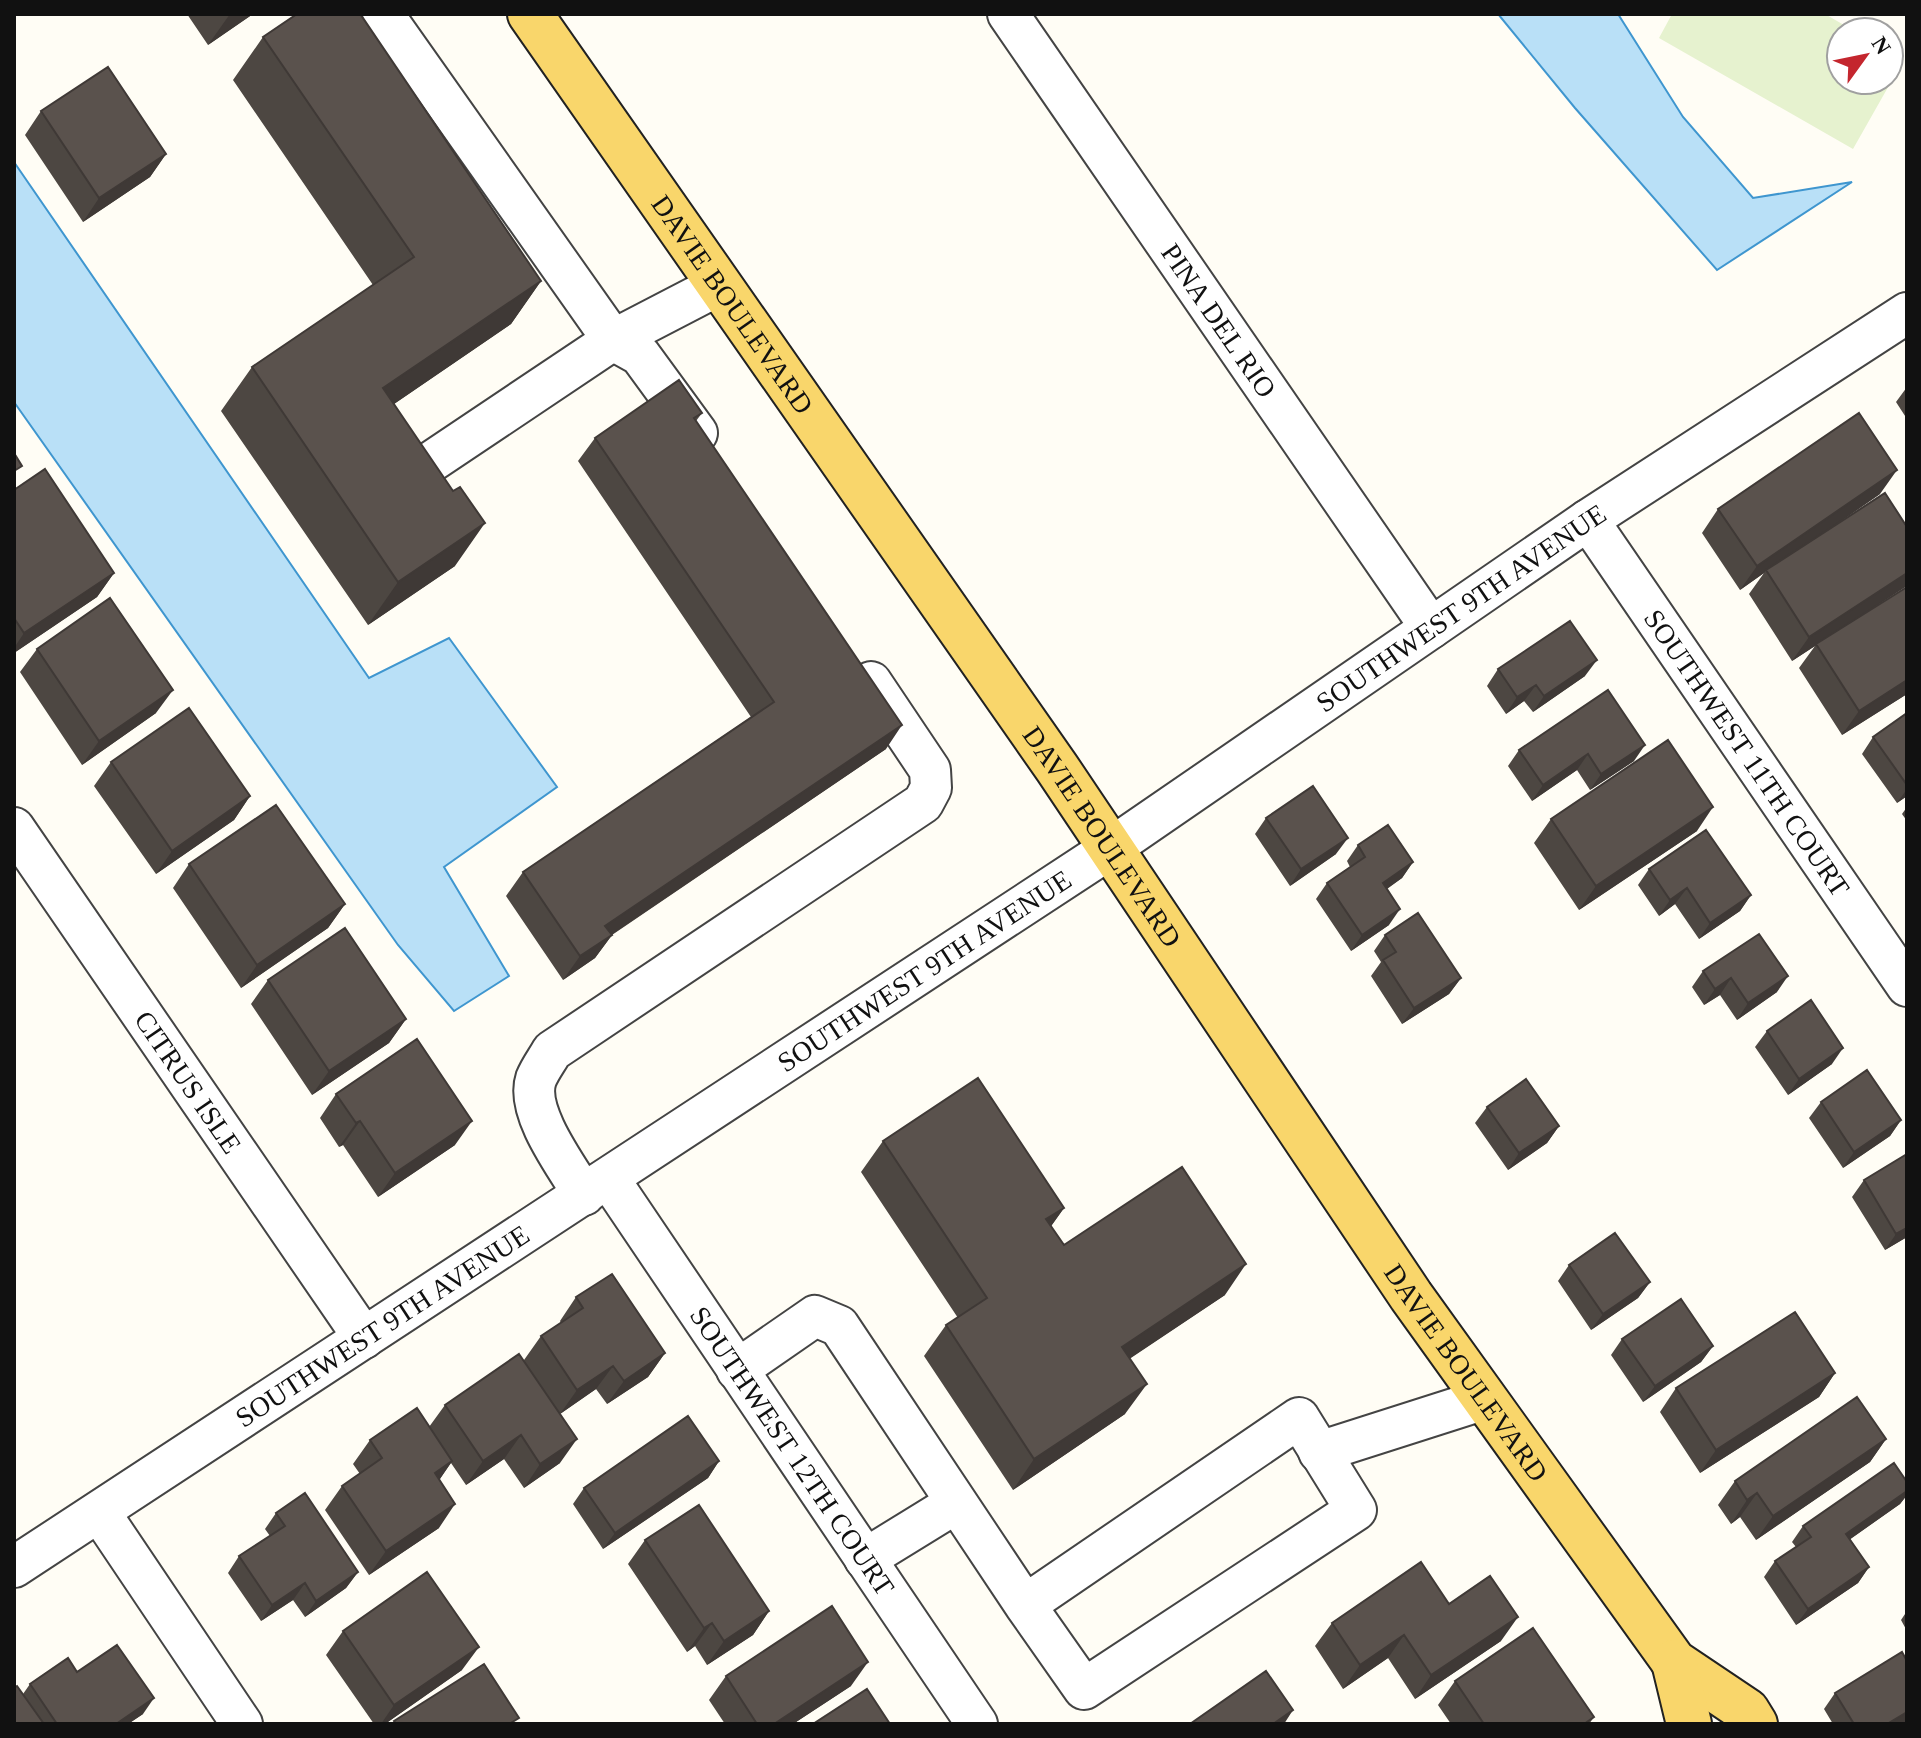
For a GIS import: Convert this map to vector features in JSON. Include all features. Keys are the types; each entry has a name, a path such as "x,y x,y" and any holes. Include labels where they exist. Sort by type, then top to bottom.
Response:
{"main road":[{"name":"DAVIE BOULEVARD","path":"530,14 1111,848 1411,1296 1674,1662 1747,1711 1755,1724"},
{"name":"DAVIE BOULEVARD","path":"1674,1662 1689,1724"}],"street":[{"path":"383,14 613,340 640,355 720,464"},
{"name":"PINA DEL RIO","path":"1008,14 1431,628"},
{"path":"407,478 613,340 719,285"},
{"name":"SOUTHWEST 9TH AVENUE","path":"14,1567 1111,848 1588,520 1907,313"},
{"name":"SOUTHWEST 11TH COURT","path":"1588,520 1907,986"},
{"name":"SOUTHWEST 12TH COURT","path":"851,653 930,770 931,788 923,803 552,1051 536,1080 535,1102 544,1126 596,1187 737,1370 977,1724"},
{"name":"CITRUS ISLE","path":"14,828 364,1338"},
{"path":"737,1370 815,1316 839,1326 956,1503 1025,1605 1084,1689 1356,1510 1299,1418 1025,1605"},
{"path":"1319,1452 1485,1399"},
{"path":"865,1559 956,1503"},
{"path":"100,1513 242,1724"}],"green space":[{"path":"1672,14 1825,14 1828,16 1825,16 1825,96 1883,96 1853,149 1659,38"}],"water":[{"path":"1498,14 1618,14 1683,117 1753,198 1852,182 1717,270 1575,108"},
{"path":"14,162 369,678 449,638 557,787 444,867 509,976 454,1011 398,945 14,402"}],"building":[{"path":"297,14 362,14 541,281 383,388 453,491 460,487 485,523 398,582 252,367 414,257 263,37"},
{"path":"108,67 166,154 99,198 41,111"},
{"path":"679,380 702,413 694,418 902,725 605,926 612,935 580,956 523,872 774,702 595,438"},
{"path":"1859,413 1897,470 1757,566 1718,509"},
{"path":"14,453 22,466 14,471"},
{"path":"45,469 114,573 24,633 14,618 14,490"},
{"path":"1885,493 1907,527 1907,573 1809,637 1766,570"},
{"path":"1907,587 1907,680 1859,711 1816,644"},
{"path":"110,598 173,690 99,741 37,649"},
{"path":"1570,621 1597,660 1544,696 1536,685 1517,697 1498,669"},
{"path":"1608,690 1645,745 1601,774 1588,754 1543,785 1519,750"},
{"path":"189,708 250,796 172,851 111,762"},
{"path":"1907,713 1907,785 1873,737"},
{"path":"1668,740 1713,807 1596,886 1551,819"},
{"path":"1313,786 1348,838 1301,869 1266,818"},
{"path":"276,805 345,904 257,965 189,864"},
{"path":"1388,825 1413,862 1383,883 1400,909 1362,935 1327,883 1365,857 1358,845"},
{"path":"1706,830 1751,895 1710,923 1687,888 1670,900 1649,869"},
{"path":"1418,913 1461,978 1414,1008 1383,960 1396,952 1385,935"},
{"path":"345,928 406,1019 329,1071 268,980"},
{"path":"1759,934 1788,976 1748,1003 1731,978 1715,989 1703,971"},
{"path":"1811,1000 1843,1048 1799,1079 1767,1031"},
{"path":"417,1039 472,1121 395,1173 360,1121 356,1123 336,1094"},
{"path":"1867,1070 1901,1120 1854,1152 1821,1102"},
{"path":"978,1078 1064,1208 1046,1219 1064,1245 1182,1167 1246,1264 1122,1347 1147,1384 1034,1459 946,1325 987,1298 883,1141"},
{"path":"1526,1079 1559,1126 1519,1153 1487,1107"},
{"path":"1907,1154 1907,1228 1896,1234 1864,1180"},
{"path":"1615,1233 1650,1282 1603,1314 1569,1265"},
{"path":"612,1274 665,1353 624,1381 613,1366 577,1390 541,1336 583,1308 576,1297"},
{"path":"1681,1299 1713,1346 1655,1386 1622,1339"},
{"path":"1795,1312 1835,1373 1716,1450 1676,1388"},
{"path":"519,1354 577,1439 540,1464 521,1435 483,1461 445,1405"},
{"path":"1857,1397 1886,1439 1773,1516 1757,1493 1747,1500 1735,1481"},
{"path":"417,1408 452,1461 435,1473 455,1504 386,1551 342,1486 382,1458 370,1440"},
{"path":"688,1416 719,1461 615,1533 584,1488"},
{"path":"1894,1463 1907,1482 1907,1491 1846,1534 1869,1567 1808,1609 1775,1561 1811,1537 1803,1526"},
{"path":"305,1493 358,1572 316,1601 305,1583 272,1605 239,1556 285,1526 276,1513"},
{"path":"699,1505 769,1611 724,1641 712,1623 704,1628 645,1540"},
{"path":"1421,1562 1449,1604 1490,1576 1518,1617 1431,1675 1404,1635 1360,1665 1332,1623"},
{"path":"427,1572 479,1647 394,1705 343,1631"},
{"path":"832,1606 868,1662 774,1724 757,1724 726,1676"},
{"path":"1533,1628 1594,1717 1584,1724 1484,1724 1455,1681"},
{"path":"117,1645 154,1698 116,1724 57,1724 30,1684 68,1658 77,1672"},
{"path":"1902,1652 1907,1661 1907,1712 1887,1724 1854,1724 1835,1693"},
{"path":"484,1664 519,1718 509,1724 396,1724 394,1721"},
{"path":"1266,1671 1293,1710 1273,1724 1190,1724"},
{"path":"17,1686 44,1724 14,1724 14,1688"},
{"path":"867,1689 890,1724 813,1724"}]}
